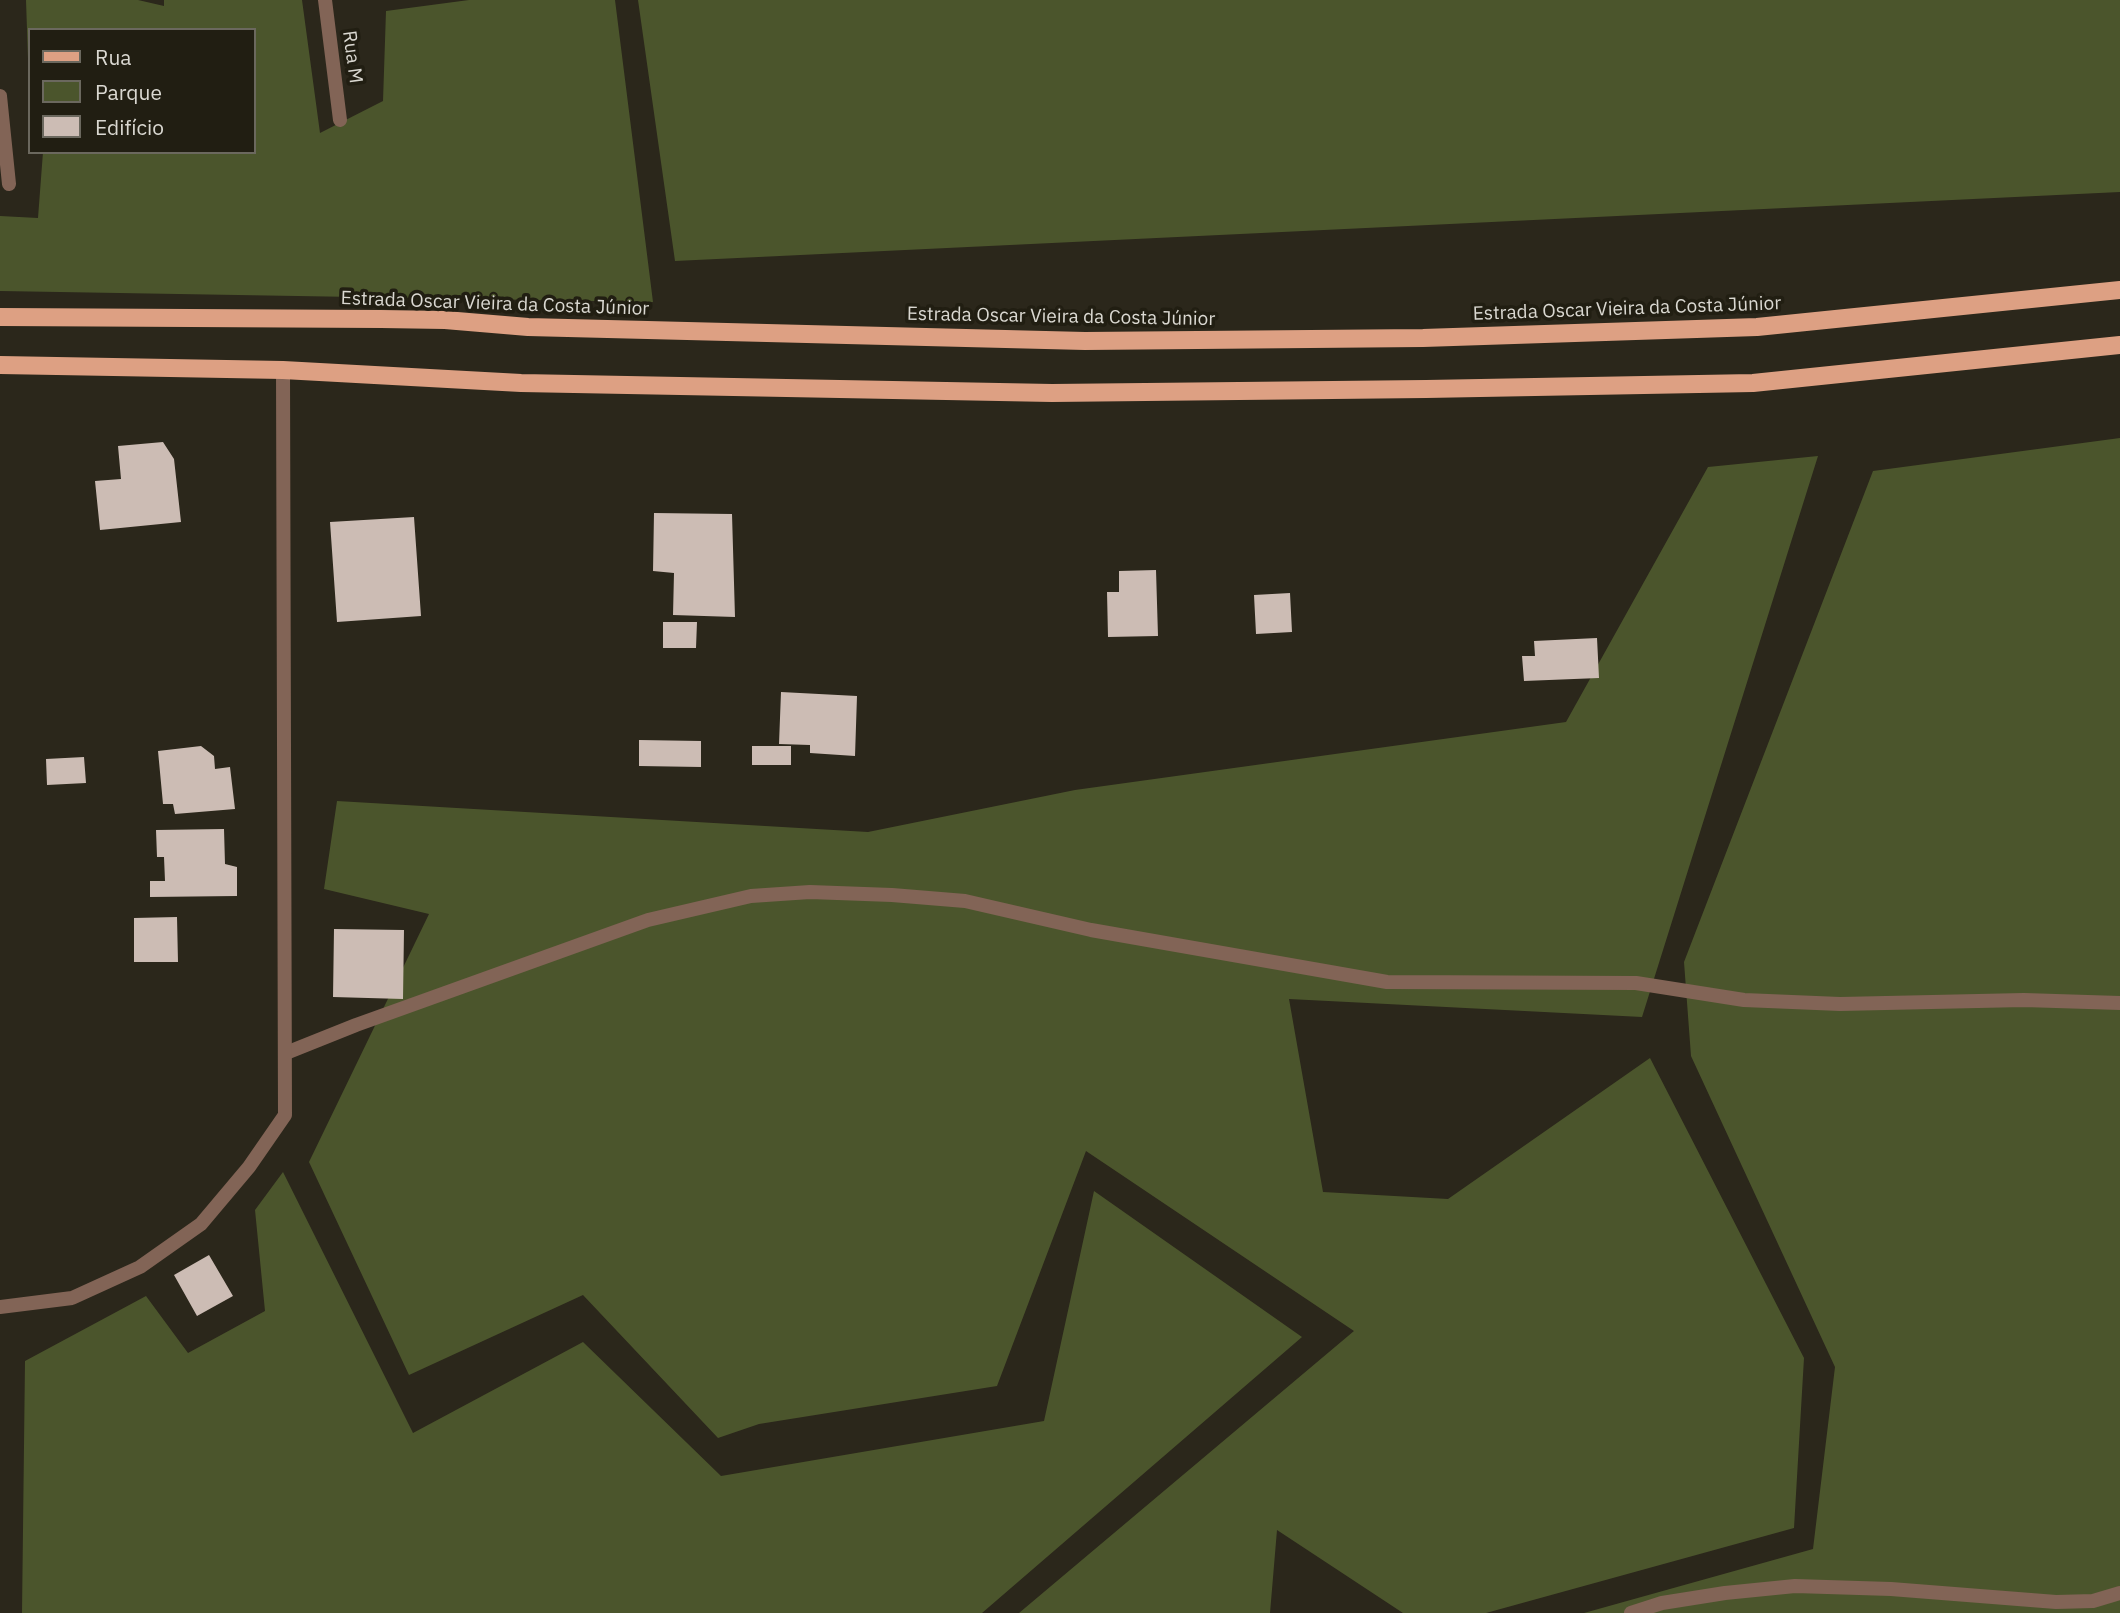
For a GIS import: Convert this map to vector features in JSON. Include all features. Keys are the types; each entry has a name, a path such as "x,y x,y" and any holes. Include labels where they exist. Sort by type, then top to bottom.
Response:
{"main road":[{"name":"Estrada Oscar Vieira da Costa Júnior","path":"0,317 419,320 528,327 1085,341 1396,339 1757,327 2120,290"},
{"path":"0,365 283,370 521,383 1052,393 1753,383 2120,345"},
{"path":"2030,353 2120,357"}],"street":[{"name":"Rua M","path":"324,0 340,120"},
{"path":"0,96 9,184"},
{"path":"0,1307 72,1298 140,1267 201,1224 249,1167 285,1115 283,370"},
{"path":"286,1053 356,1025 648,920 751,896 810,892 965,901 1091,930 1387,982 1636,984 1744,1000 1840,1004 2024,1000 2120,1003"},
{"path":"1631,1613 1662,1603 1725,1592 1795,1586 1891,1588 2056,1602 2093,1601 2120,1593"}],"green space":[{"path":"26,0 138,0 164,6 164,0 302,0 320,133 383,101 386,11 469,0 615,0 653,302 0,291 0,216 38,218 43,154 256,154 256,28 28,28 28,59"},
{"path":"638,0 2120,0 2120,192 675,261"},
{"path":"2120,438 2120,1613 1584,1613 1813,1549 1835,1367 1691,1056 1684,962 1873,471"},
{"path":"1818,456 1642,1017 1289,999 1323,1192 1448,1199 1650,1058 1804,1358 1794,1528 1486,1613 1403,1613 1277,1530 1270,1613 1019,1613 1354,1331 1086,1151 997,1386 759,1424 718,1438 583,1295 409,1375 309,1162 429,914 324,889 337,801 868,832 1075,790 1566,722 1708,467"},
{"path":"283,1172 413,1433 583,1342 721,1476 1044,1421 1094,1191 1302,1337 982,1613 22,1613 25,1361 146,1296 188,1353 265,1311 255,1210"}],"building":[{"path":"163,442 174,459 181,522 100,530 95,481 121,479 118,446"},
{"path":"654,513 732,514 735,617 673,615 674,573 653,571"},
{"path":"414,517 421,616 337,622 330,522"},
{"path":"1156,570 1158,636 1108,637 1107,592 1119,592 1119,571"},
{"path":"1290,593 1292,632 1256,634 1254,595"},
{"path":"663,622 697,622 696,648 663,648"},
{"path":"1597,638 1599,678 1524,681 1522,656 1535,656 1534,641"},
{"path":"781,692 857,696 855,756 810,753 810,745 779,744"},
{"path":"639,740 701,741 701,767 639,766"},
{"path":"201,746 214,756 215,769 230,767 235,809 175,814 173,804 163,804 158,751"},
{"path":"752,746 791,746 791,765 752,765"},
{"path":"84,757 86,783 47,785 46,759"},
{"path":"224,829 225,864 237,867 237,896 150,897 150,881 165,881 164,857 157,857 156,830"},
{"path":"177,917 178,962 134,962 134,918"},
{"path":"334,929 404,930 403,999 333,997"},
{"path":"209,1255 233,1296 197,1316 174,1275"}]}
